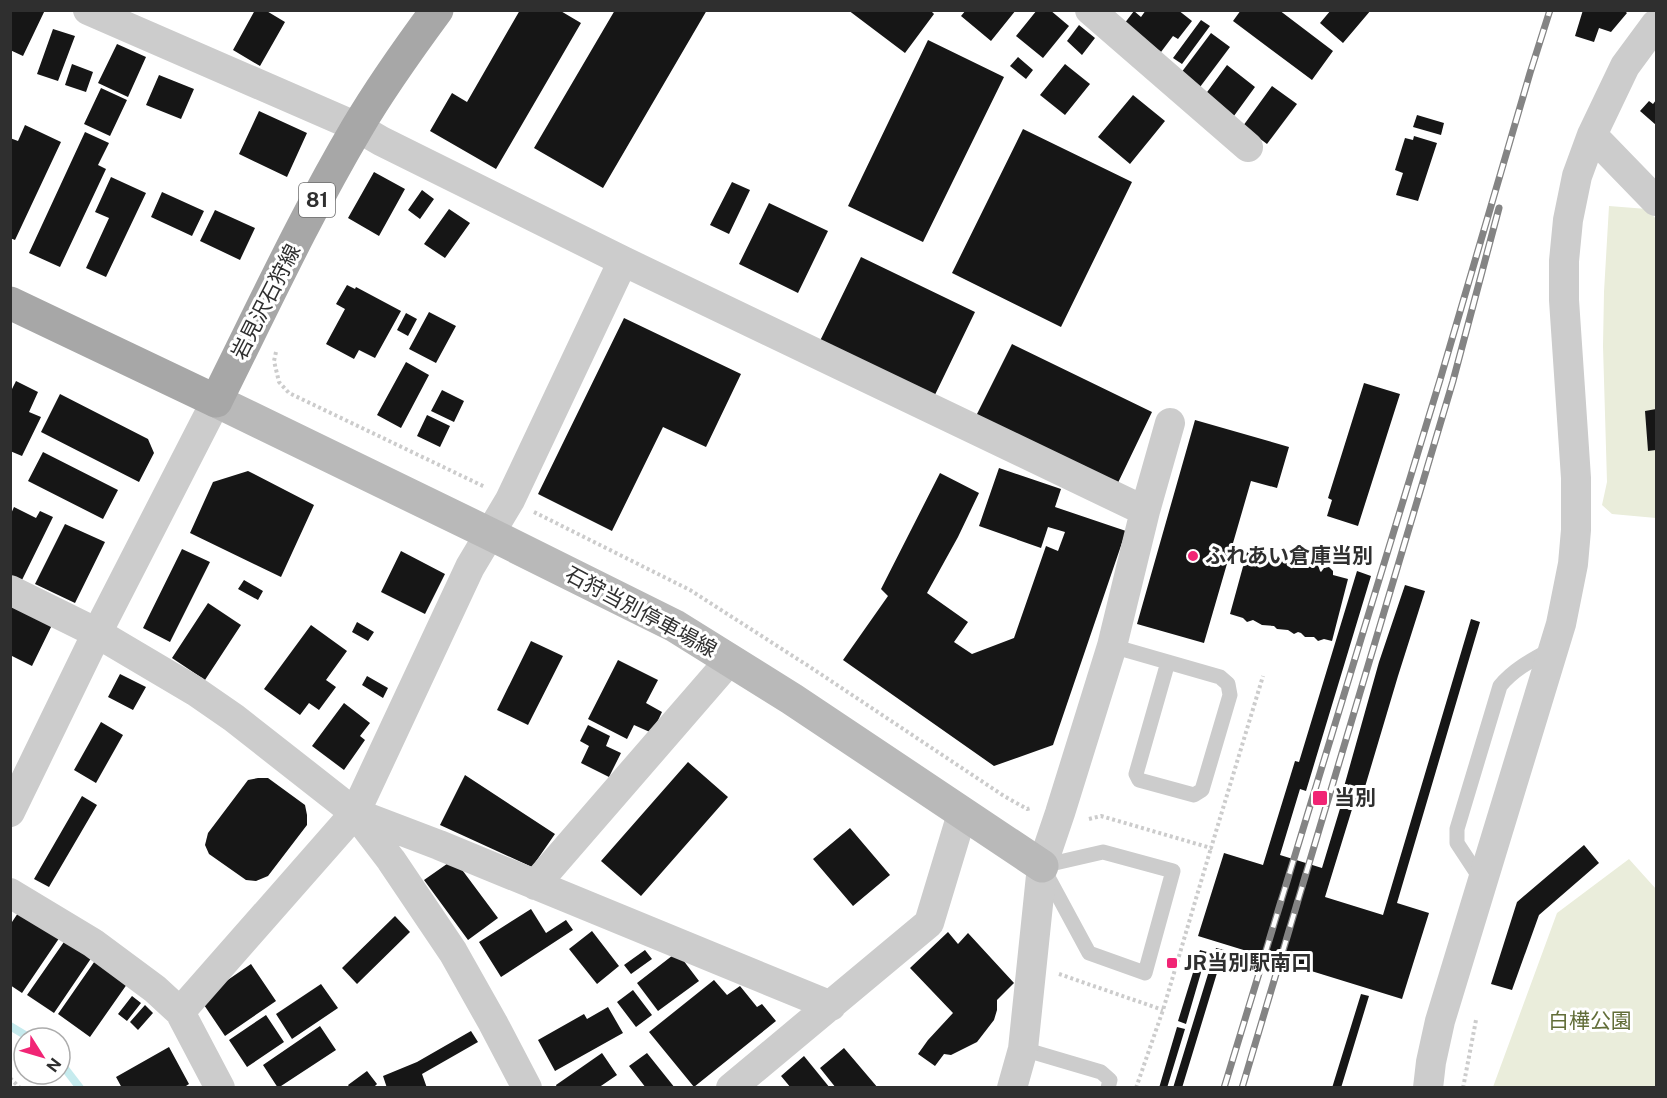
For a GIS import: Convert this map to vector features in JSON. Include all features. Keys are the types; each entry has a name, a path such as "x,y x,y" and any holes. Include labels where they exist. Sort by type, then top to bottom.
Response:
{"main road":[{"name":"岩見沢石狩線","path":"216,401 313,207 357,127 408,49 437,10"},
{"path":"10,303 216,401"},
{"name":"石狩当別停車場線","path":"216,401 675,626 792,699 1042,866"}],"street":[{"path":"88,10 357,127 623,261 1145,511"},
{"path":"1098,13 1248,147"},
{"path":"1428,1088 1440,1020 1561,624 1573,564 1576,530 1576,478 1564,300 1564,261 1568,220 1577,176 1592,135 1625,66 1656,24"},
{"path":"1592,135 1656,201"},
{"path":"180,1012 355,813 470,567 510,500 623,261"},
{"path":"10,812 216,401"},
{"path":"1012,1088 1023,1049 1042,866 1112,646 1145,511 1170,423"},
{"path":"10,590 98,633 195,691 234,718 355,813 391,860 453,952 527,1088"},
{"path":"535,885 730,660"},
{"path":"355,813 439,844 831,1006"},
{"path":"732,1088 929,923 963,814"},
{"path":"10,893 93,943 154,989 180,1012 220,1088"}],"lane":[{"path":"1112,646 1168,662 1220,677 1228,684 1230,694 1202,790 1194,795 1139,780 1136,774 1168,662"},
{"path":"1482,881 1457,843 1457,830 1500,686 1521,666 1553,648"},
{"path":"1104,852 1173,871 1145,973 1089,953 1042,866 1104,852"},
{"path":"1023,1049 1101,1072 1110,1080 1108,1088"}],"path":[{"path":"277,350 274,361 279,382 289,393 690,590 1004,796 1027,809 1034,808"},
{"path":"1136,1088 1163,1010 1210,848"},
{"path":"1463,1088 1476,1020"},
{"path":"10,1078 20,1088"}],"green space":[{"path":"1609,206 1647,209 1656,219 1656,518 1612,514 1602,505 1607,482 1603,346"},
{"name":"白樺公園","path":"1629,859 1656,889 1656,1087 1493,1087 1557,913"}],"building":[{"path":"10,10 45,10 23,56 10,50"},
{"path":"255,10 265,10 285,22 260,66 233,50"},
{"path":"520,10 559,10 581,23 496,169 430,131 452,93 467,102"},
{"path":"615,10 707,10 603,188 534,148"},
{"path":"848,10 930,10 934,14 905,53"},
{"path":"966,10 1016,10 991,41 961,16"},
{"path":"1037,10 1050,10 1069,26 1043,58 1016,36"},
{"path":"1146,10 1178,10 1192,21 1178,39 1173,36 1161,52 1124,24 1134,11 1141,17"},
{"path":"1241,10 1279,10 1333,51 1312,80 1233,21"},
{"path":"1331,10 1371,10 1343,43 1320,23"},
{"path":"1583,10 1624,10 1627,13 1611,32 1599,28 1594,42 1575,36"},
{"path":"1201,20 1210,26 1182,64 1173,58"},
{"path":"1079,25 1095,38 1082,55 1067,41"},
{"path":"53,29 75,36 58,81 37,74"},
{"path":"1211,33 1230,47 1200,87 1181,73"},
{"path":"928,40 1004,77 923,242 848,206"},
{"path":"117,44 146,57 128,97 98,83"},
{"path":"1018,57 1033,70 1026,79 1010,66"},
{"path":"72,64 93,72 86,92 65,85"},
{"path":"1065,64 1090,84 1065,115 1040,95"},
{"path":"1227,65 1255,87 1231,120 1202,99"},
{"path":"159,75 194,89 181,119 146,105"},
{"path":"1272,86 1297,104 1267,144 1243,126"},
{"path":"101,88 127,100 110,136 84,124"},
{"path":"1133,95 1165,121 1130,164 1098,137"},
{"path":"1656,100 1656,125 1640,111 1649,101 1653,104"},
{"path":"259,111 307,133 287,177 239,154"},
{"path":"1417,115 1444,123 1441,135 1413,127"},
{"path":"25,125 61,142 15,240 10,238 10,138 18,141"},
{"path":"1023,129 1132,182 1061,327 952,273"},
{"path":"85,132 109,143 98,165 106,169 60,267 29,253"},
{"path":"1414,136 1437,143 1418,201 1396,195 1403,173 1395,170 1405,138 1413,140"},
{"path":"374,172 405,189 379,236 348,218"},
{"path":"111,177 146,193 106,277 86,268 109,218 95,212"},
{"path":"732,182 750,190 729,234 710,225"},
{"path":"422,190 434,199 420,219 408,210"},
{"path":"162,192 204,211 192,236 151,217"},
{"path":"769,203 828,231 798,293 739,264"},
{"path":"449,209 470,223 445,258 424,244"},
{"path":"215,210 255,228 240,260 200,241"},
{"path":"861,257 975,312 931,403 817,347"},
{"path":"347,285 355,289 356,287 401,311 375,358 359,350 354,359 326,344 345,309 336,304"},
{"path":"429,312 456,326 436,363 409,349"},
{"path":"406,313 417,319 408,336 397,330"},
{"path":"624,318 741,374 706,447 663,427 612,531 538,494"},
{"path":"1012,344 1152,412 1115,489 974,420"},
{"path":"406,362 429,375 401,428 377,415"},
{"path":"16,381 38,392 29,412 41,417 22,456 10,451 10,393"},
{"path":"1364,383 1400,394 1358,526 1327,516 1332,500 1328,498"},
{"path":"442,390 464,401 454,422 431,411"},
{"path":"60,394 148,439 154,453 139,482 41,432"},
{"path":"1656,409 1656,450 1648,451 1645,411"},
{"path":"427,415 450,426 440,447 417,436"},
{"name":"ふれあい倉庫当別","path":"1195,420 1289,447 1277,488 1251,481 1204,643 1137,624"},
{"path":"43,452 118,490 103,519 28,481"},
{"path":"999,468 1061,489 1055,507 1126,531 1053,745 994,766 843,660 888,596 881,589 940,473 979,493 927,593 968,622 954,642 972,654 1014,638 1046,546 1058,551 1065,532 1048,527 1041,548 979,526"},
{"path":"248,471 314,505 281,577 190,533 213,482"},
{"path":"14,507 36,518 40,511 53,517 22,580 10,575 10,516"},
{"path":"65,524 105,542 75,603 35,584"},
{"path":"1253,548 1258,548 1262,556 1266,557 1269,551 1274,551 1277,560 1281,561 1284,556 1289,556 1293,560 1292,564 1295,565 1298,561 1303,560 1307,564 1306,568 1311,564 1316,564 1321,572 1324,568 1329,567 1333,575 1348,579 1332,641 1324,639 1318,641 1314,637 1305,637 1298,632 1294,634 1288,630 1262,625 1253,620 1247,622 1243,618 1230,614 1247,552 1250,553"},
{"path":"182,549 210,562 170,642 143,628"},
{"path":"401,551 445,574 425,614 381,592"},
{"path":"1357,571 1371,576 1306,791 1300,789 1280,855 1322,868 1379,662 1405,585 1425,591 1359,807 1353,806 1325,897 1383,915 1471,619 1480,622 1397,903 1429,913 1402,999 1198,936 1224,853 1263,865 1295,761 1299,762"},
{"path":"244,580 263,591 258,600 238,589"},
{"path":"10,602 53,623 32,666 10,655"},
{"path":"208,603 241,625 205,680 172,658"},
{"path":"357,622 374,632 368,641 352,632"},
{"path":"311,625 347,651 326,680 336,687 319,710 309,703 300,715 264,689"},
{"path":"531,641 563,656 528,725 497,710"},
{"path":"618,660 658,680 646,703 662,712 652,733 634,725 627,739 588,719"},
{"path":"120,674 146,687 133,710 108,697"},
{"path":"367,676 388,688 383,698 362,685"},
{"path":"344,703 370,723 360,736 365,740 344,770 312,746"},
{"path":"101,722 123,735 96,783 74,770"},
{"path":"588,725 610,736 606,746 621,753 609,777 581,763 589,746 580,741"},
{"path":"688,762 728,797 641,896 601,861"},
{"path":"465,775 555,834 532,867 440,825"},
{"path":"268,778 305,805 307,825 268,876 256,881 246,880 209,854 205,845 208,833 248,780"},
{"path":"82,796 97,805 49,887 34,879"},
{"path":"850,828 890,875 853,906 813,859"},
{"path":"1584,845 1599,863 1539,915 1512,990 1491,984 1517,902"},
{"path":"454,859 498,918 468,940 424,880"},
{"path":"22,907 62,934 22,993 10,985 10,925"},
{"path":"531,909 546,933 566,920 573,930 501,977 479,942"},
{"path":"395,916 410,932 357,984 342,968"},
{"path":"592,931 619,966 597,984 569,949"},
{"path":"948,932 958,944 968,933 1014,983 997,1000 994,1020 977,1042 951,1055 944,1054 935,1066 918,1054 953,1013 910,968"},
{"path":"66,939 92,957 54,1013 27,995"},
{"path":"1216,948 1224,950 1182,1088 1173,1088"},
{"path":"645,950 652,959 631,974 624,965"},
{"path":"1200,950 1207,952 1186,1024 1178,1021"},
{"path":"677,952 699,981 658,1011 637,983"},
{"path":"99,955 132,977 90,1037 58,1014"},
{"path":"251,964 276,1001 225,1036 200,999"},
{"path":"714,980 727,995 740,986 757,1007 762,1004 776,1021 694,1087 649,1032"},
{"path":"321,984 338,1008 292,1039 276,1014"},
{"path":"633,990 652,1015 636,1027 617,1002"},
{"path":"1361,994 1369,996 1341,1088 1332,1088"},
{"path":"132,996 141,1003 127,1021 118,1014"},
{"path":"145,1005 153,1013 138,1030 130,1022"},
{"path":"608,1007 623,1033 555,1071 538,1040 584,1014 587,1019"},
{"path":"266,1015 284,1042 247,1067 229,1040"},
{"path":"320,1026 336,1050 278,1088 263,1065"},
{"path":"1177,1027 1185,1029 1167,1088 1159,1088"},
{"path":"471,1031 478,1042 422,1074 427,1088 387,1088 383,1076 417,1062"},
{"path":"169,1047 189,1084 183,1088 122,1088 116,1077"},
{"path":"844,1048 878,1088 836,1088 820,1068"},
{"path":"602,1053 617,1075 598,1088 557,1088 556,1085"},
{"path":"647,1053 675,1088 646,1088 629,1066"},
{"path":"804,1056 830,1088 791,1088 781,1076"},
{"path":"367,1071 377,1084 373,1088 350,1088 348,1085"}],"waterway":[{"path":"72,1078 80,1088"}],"railway":[{"path":"1224,1088 1440,380 1550,10"},
{"path":"1242,1088 1453,381 1499,208"}],"place":[{"name":"ふれあい倉庫当別","path":"1193,556"},
{"name":"当別","path":"1320,798"},
{"name":"JR当別駅南口","path":"1172,963"}]}
